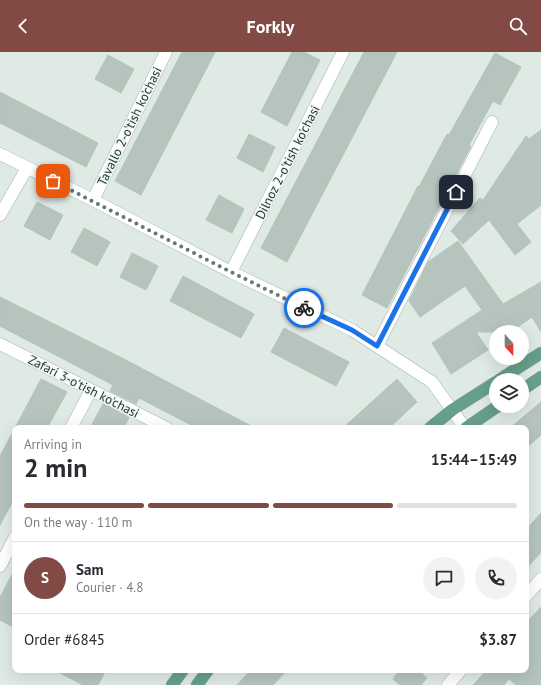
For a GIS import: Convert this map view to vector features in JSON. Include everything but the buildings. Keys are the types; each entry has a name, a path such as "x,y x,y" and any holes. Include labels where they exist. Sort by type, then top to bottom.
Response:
{"main road":[{"path":"511,373 541,353"},
{"path":"529,385 541,377"},
{"path":"434,425 452,410 489,386"},
{"path":"470,425 489,412"},
{"path":"172,685 181,673"},
{"path":"197,685 206,673"}],"street":[{"name":"Tavallo 2-o'tish ko'chasi","path":"93,200 166,52"},
{"name":"Dilnoz 2-o'tish ko'chasi","path":"231,272 343,52"},
{"path":"377,346 492,122"},
{"path":"0,154 93,200 231,272 352,330 432,382 463,425"},
{"path":"0,215 26,168"},
{"name":"Zafari 3-o'tish ko'chasi","path":"0,344 161,425"},
{"path":"73,425 91,390"},
{"path":"0,566 12,543"},
{"path":"529,593 541,579"},
{"path":"448,685 458,673"}],"way so far":[{"path":"53,181 304,308"}],"route":[{"path":"304,308 352,330 377,346 456,192"}]}
